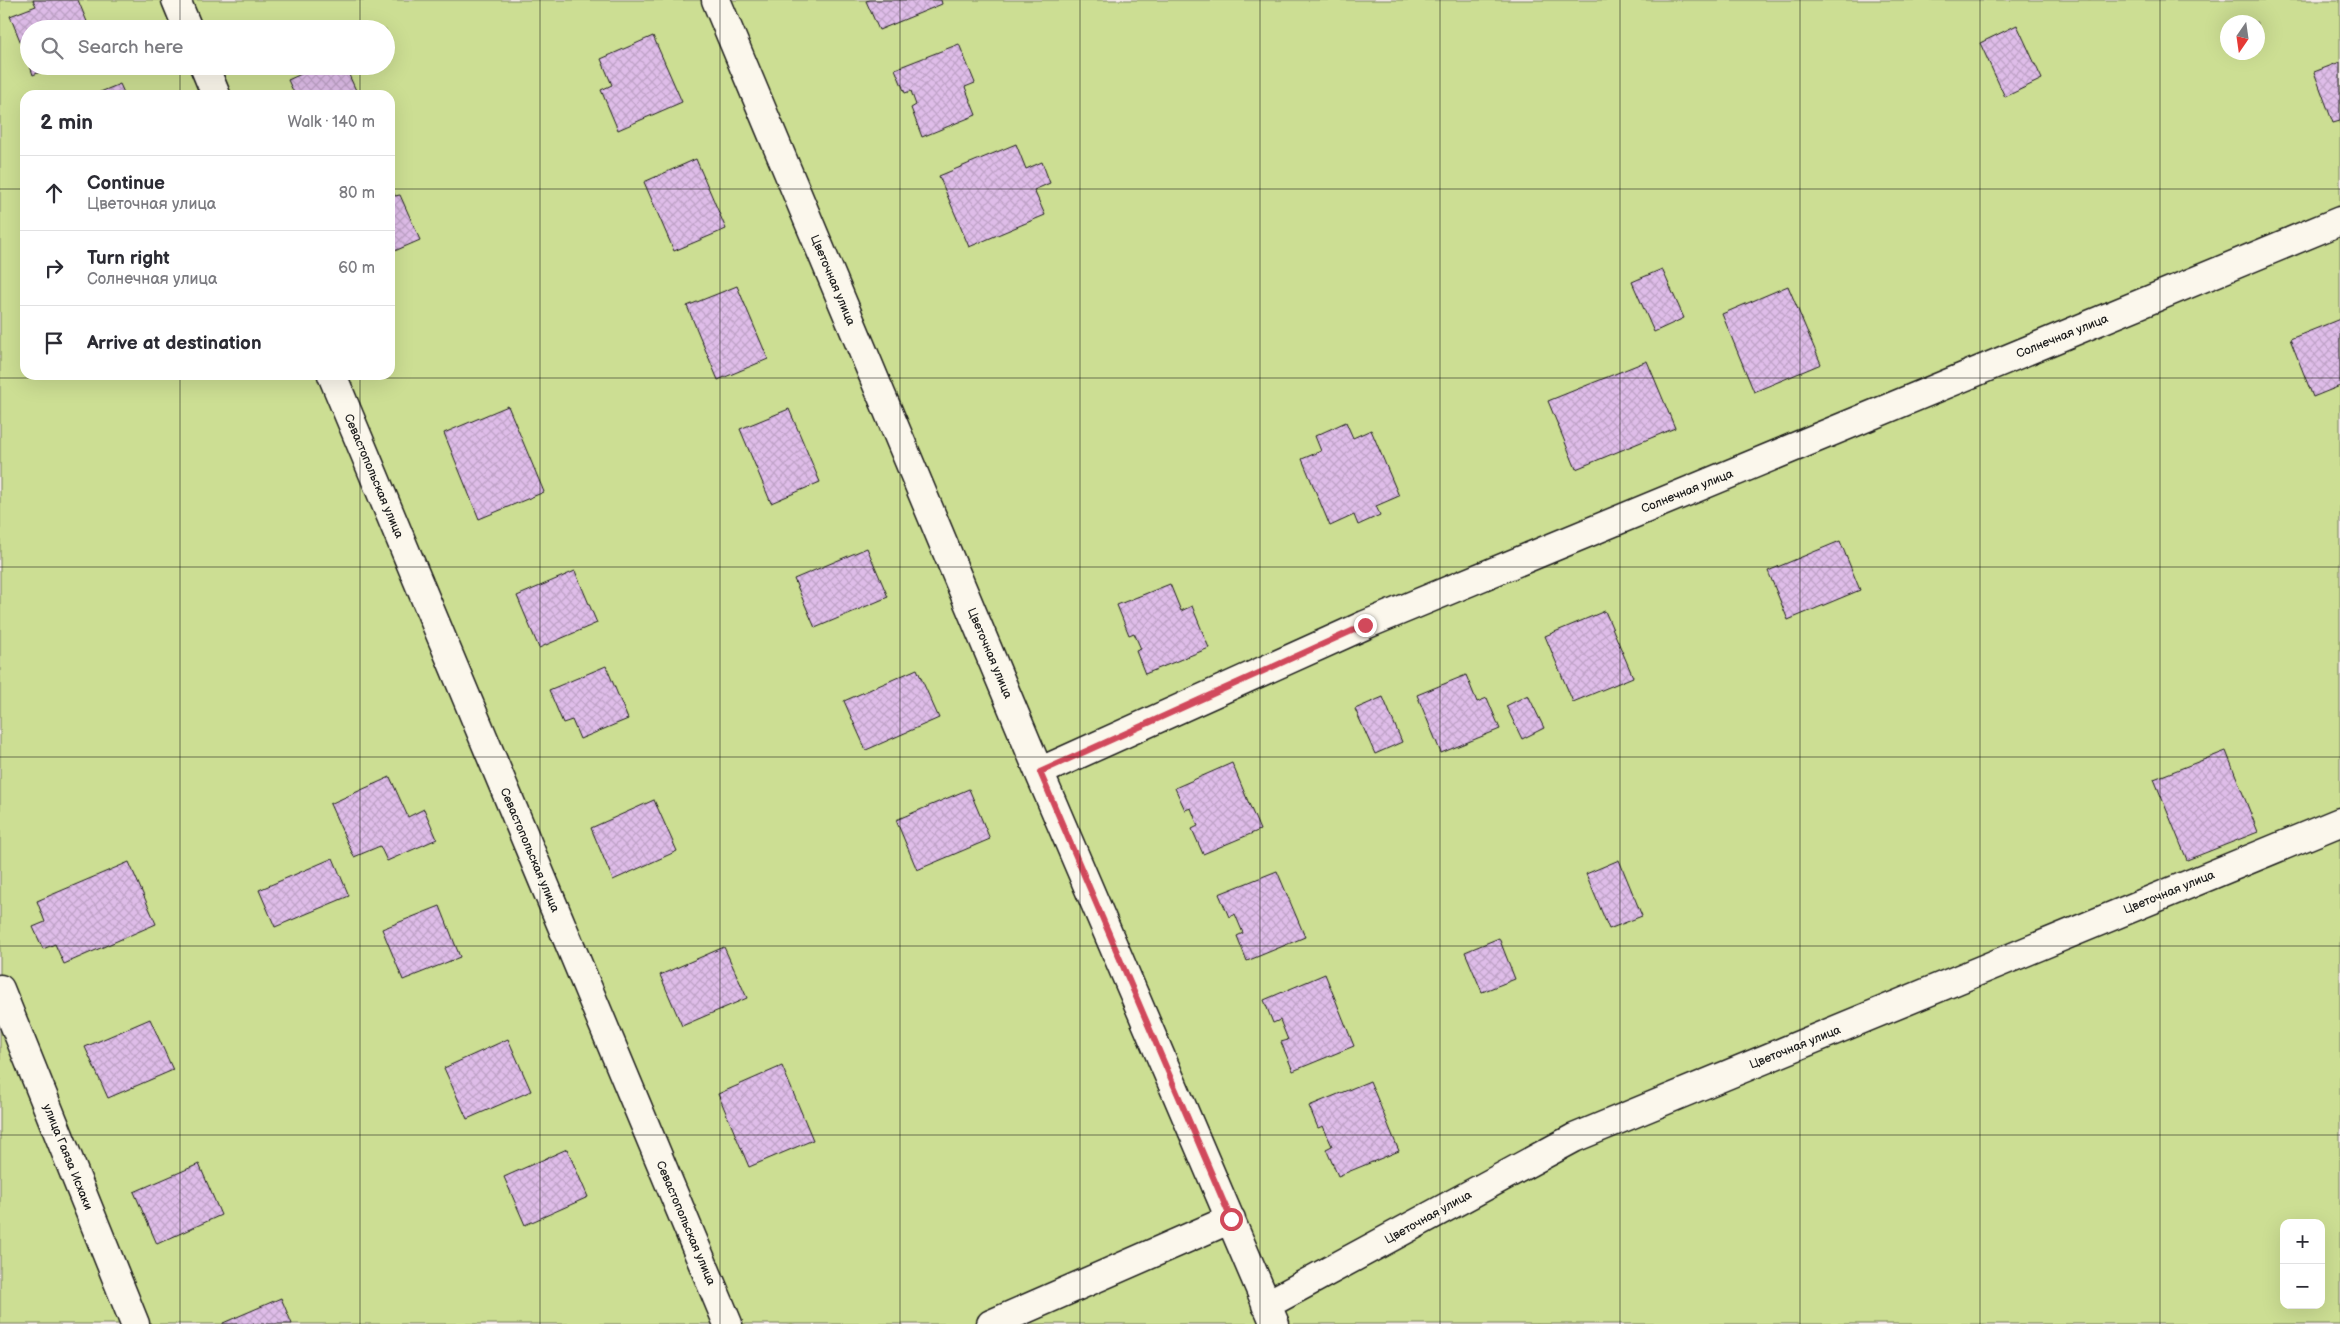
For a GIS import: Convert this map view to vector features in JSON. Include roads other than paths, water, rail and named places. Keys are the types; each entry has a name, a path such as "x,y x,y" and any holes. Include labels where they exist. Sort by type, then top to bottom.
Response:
{"street":[{"path":"176,0 184,20"},
{"name":"Цветочная улица","path":"716,0 1270,1315 1574,1138 2340,822"},
{"path":"208,75 214,90"},
{"name":"Солнечная улица","path":"1040,772 1365,625 2340,221"},
{"name":"Севастопольская улица","path":"334,380 728,1324"},
{"name":"улица Гаяза Исхаки","path":"0,989 135,1324"},
{"path":"991,1324 1231,1219"}]}
